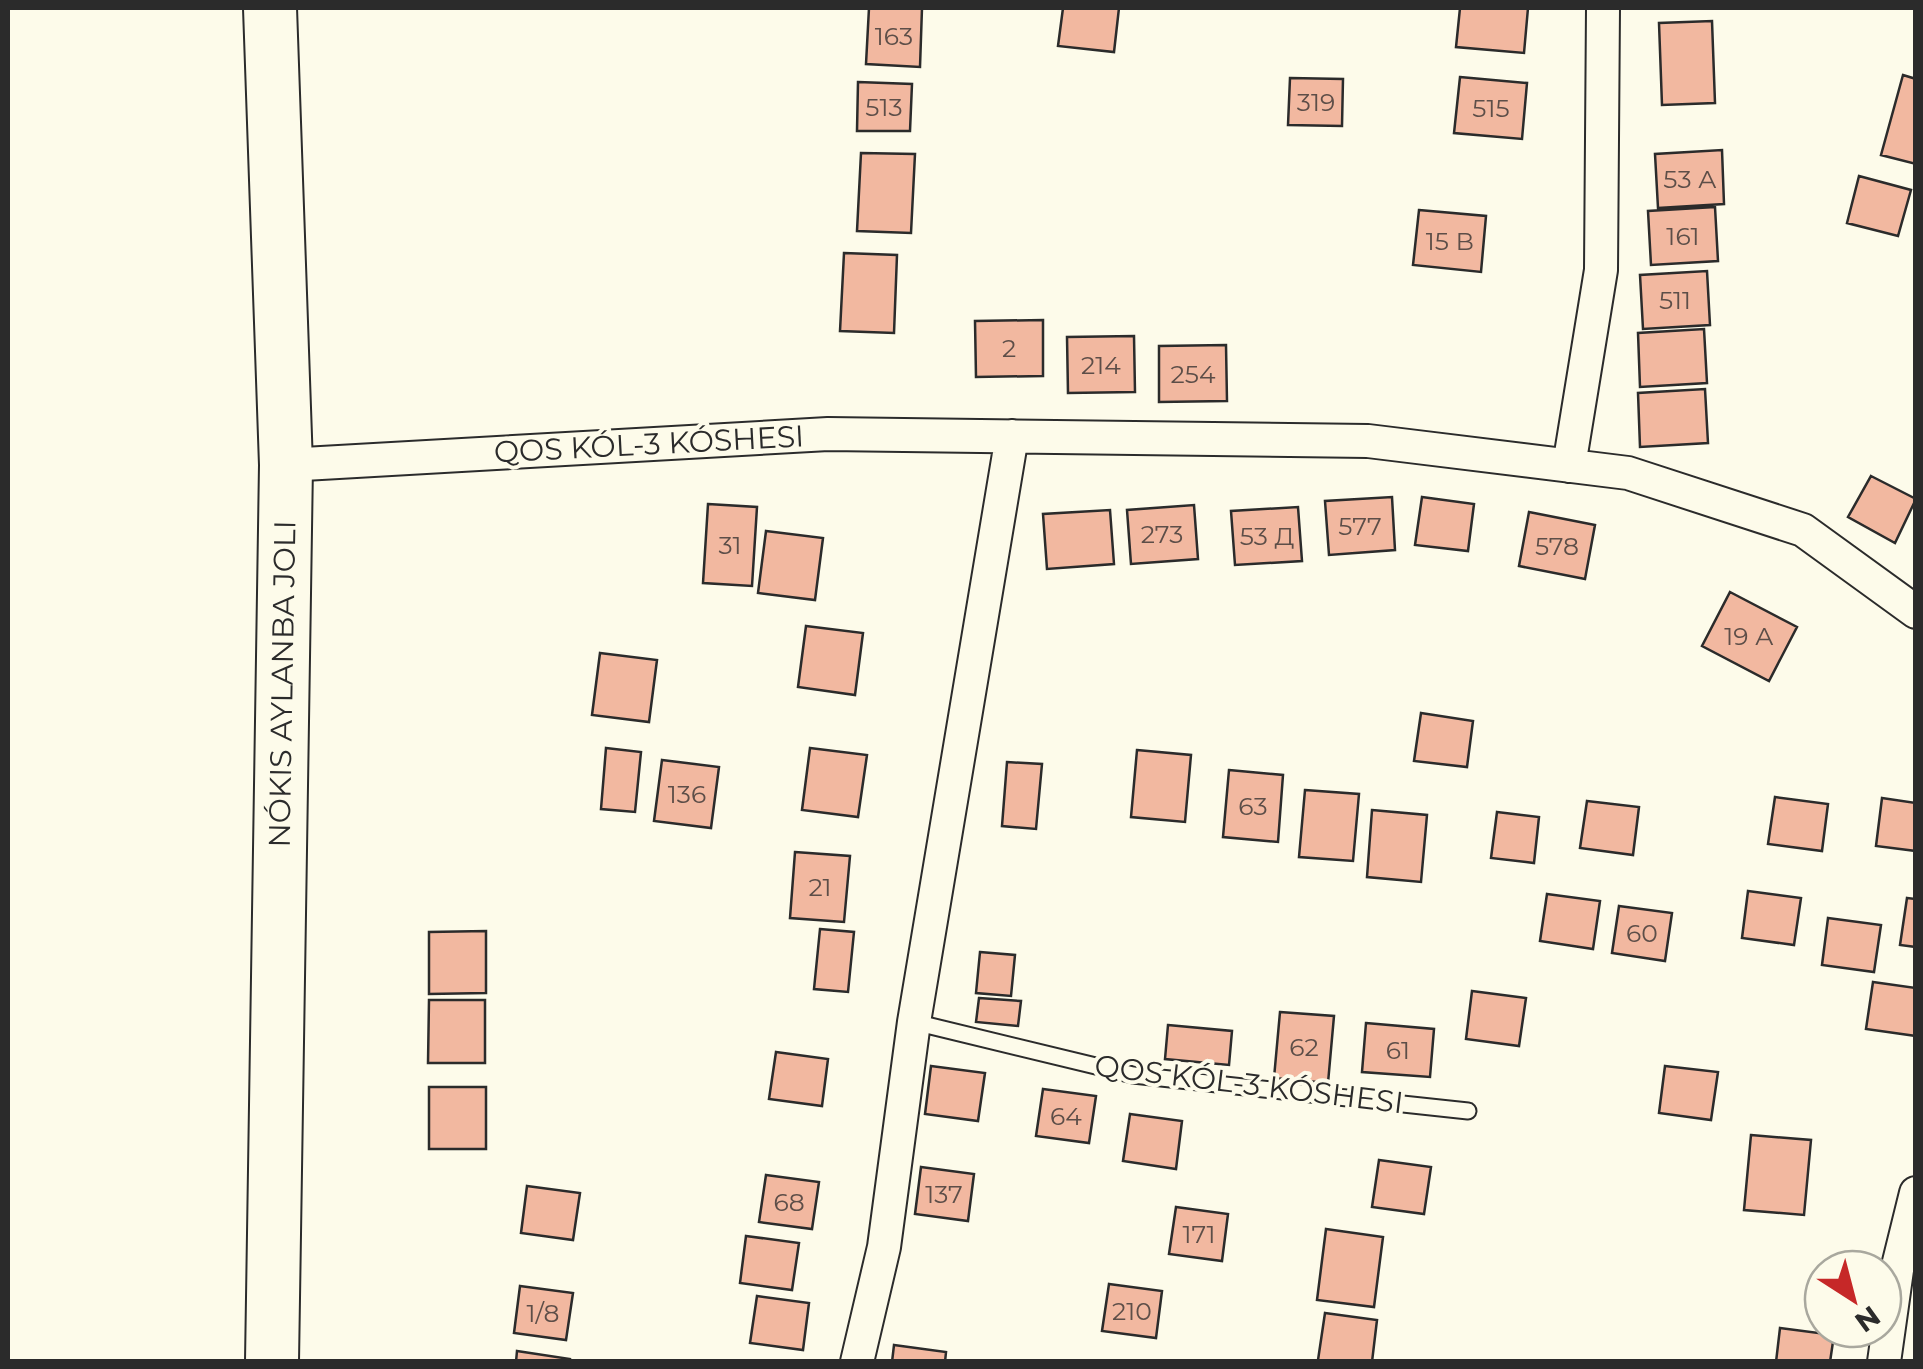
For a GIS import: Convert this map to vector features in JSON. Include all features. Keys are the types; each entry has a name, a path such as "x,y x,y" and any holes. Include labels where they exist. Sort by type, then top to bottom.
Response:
{"main road":[{"path":"270,8 286,465 272,1362"}],"street":[{"path":"1569,466 1601,270 1603,8"},
{"name":"QOS KÓL-3 KÓSHESI","path":"286,465 828,434 1368,441 1628,473 1803,530 1916,612"},
{"path":"856,1362 884,1247 914,1022 1012,436"},
{"path":"1884,1362 1896,1270 1916,1192"}],"lane":[{"name":"QOS KÓL-3 KÓSHESI","path":"914,1022 1133,1075 1468,1111"}],"building":[{"path":"869,8 922,8 920,67 866,64"},
{"path":"1063,8 1119,8 1114,52 1058,46"},
{"path":"1460,8 1528,8 1524,53 1456,47"},
{"path":"1712,21 1715,103 1662,105 1659,23"},
{"path":"1903,75 1916,79 1916,164 1881,155"},
{"path":"1460,77 1527,83 1522,139 1454,133"},
{"path":"1290,78 1343,79 1342,126 1288,125"},
{"path":"858,82 912,84 910,131 857,131"},
{"path":"1722,150 1724,204 1658,208 1655,154"},
{"path":"861,153 915,154 911,233 857,231"},
{"path":"1859,176 1911,190 1898,236 1847,223"},
{"path":"1715,207 1718,261 1651,265 1648,211"},
{"path":"1419,210 1486,216 1481,272 1413,265"},
{"path":"844,253 897,255 894,333 840,331"},
{"path":"1707,271 1710,325 1643,329 1640,275"},
{"path":"1043,320 1043,376 976,377 975,321"},
{"path":"1704,329 1707,383 1640,387 1638,333"},
{"path":"1134,336 1135,392 1068,393 1067,337"},
{"path":"1226,345 1227,401 1159,402 1159,346"},
{"path":"1705,389 1708,443 1640,447 1638,393"},
{"path":"1871,476 1916,499 1895,543 1848,517"},
{"path":"1392,497 1395,550 1329,555 1325,501"},
{"path":"1422,497 1474,504 1468,551 1415,545"},
{"path":"708,504 757,507 752,586 703,583"},
{"path":"1194,505 1198,559 1131,564 1127,510"},
{"path":"1298,507 1302,561 1235,565 1231,511"},
{"path":"1110,510 1114,564 1047,569 1043,514"},
{"path":"1529,512 1595,525 1585,579 1519,566"},
{"path":"766,531 823,538 815,600 758,593"},
{"path":"1730,592 1797,627 1769,681 1702,646"},
{"path":"806,626 863,633 855,695 798,687"},
{"path":"600,653 657,660 649,722 592,715"},
{"path":"1421,713 1473,721 1467,767 1414,761"},
{"path":"606,748 641,752 635,812 601,809"},
{"path":"810,748 867,755 858,817 802,810"},
{"path":"1137,750 1191,755 1185,822 1131,817"},
{"path":"662,760 719,767 711,828 654,821"},
{"path":"1007,762 1042,764 1036,829 1002,826"},
{"path":"1229,770 1283,775 1278,842 1223,837"},
{"path":"1305,790 1359,794 1353,861 1299,857"},
{"path":"1775,797 1828,804 1822,851 1768,844"},
{"path":"1882,798 1916,803 1916,851 1876,846"},
{"path":"1587,801 1639,807 1633,855 1580,848"},
{"path":"1372,810 1427,815 1421,882 1367,877"},
{"path":"1497,812 1539,817 1534,863 1491,858"},
{"path":"795,852 850,856 844,922 790,918"},
{"path":"1748,891 1801,898 1794,945 1742,938"},
{"path":"1547,894 1600,901 1593,949 1540,941"},
{"path":"1907,898 1916,899 1916,947 1900,945"},
{"path":"1619,906 1672,913 1665,961 1612,953"},
{"path":"1828,918 1881,925 1874,972 1822,965"},
{"path":"820,929 854,932 848,992 814,989"},
{"path":"486,931 486,993 429,994 429,932"},
{"path":"980,952 1015,955 1011,996 976,993"},
{"path":"1873,982 1916,988 1916,1036 1866,1029"},
{"path":"1472,991 1526,998 1519,1046 1466,1039"},
{"path":"979,998 1021,1001 1018,1026 976,1022"},
{"path":"429,1000 485,1000 485,1063 428,1063"},
{"path":"1280,1012 1334,1016 1328,1083 1274,1078"},
{"path":"1366,1023 1434,1029 1430,1077 1362,1072"},
{"path":"1168,1025 1232,1031 1229,1065 1165,1059"},
{"path":"776,1052 828,1059 822,1106 769,1099"},
{"path":"931,1066 985,1073 978,1121 925,1114"},
{"path":"1665,1066 1718,1072 1711,1120 1659,1113"},
{"path":"429,1087 486,1087 486,1149 429,1149"},
{"path":"1043,1089 1096,1096 1089,1143 1036,1136"},
{"path":"1130,1114 1182,1121 1176,1169 1123,1161"},
{"path":"1751,1135 1811,1140 1804,1215 1744,1210"},
{"path":"1379,1160 1431,1167 1424,1214 1372,1207"},
{"path":"921,1167 974,1174 968,1221 915,1214"},
{"path":"766,1175 819,1182 812,1229 759,1222"},
{"path":"527,1186 580,1193 573,1240 521,1233"},
{"path":"1176,1207 1228,1214 1222,1261 1169,1254"},
{"path":"1326,1229 1383,1237 1374,1307 1317,1300"},
{"path":"746,1236 799,1243 792,1290 740,1283"},
{"path":"1109,1284 1162,1291 1156,1338 1102,1331"},
{"path":"520,1286 573,1293 566,1340 514,1333"},
{"path":"757,1296 809,1303 803,1350 750,1343"},
{"path":"1325,1313 1377,1320 1372,1362 1318,1360"},
{"path":"1780,1328 1803,1331 1803,1349 1832,1349 1830,1362 1776,1362"},
{"path":"894,1345 946,1352 945,1362 892,1362"},
{"path":"517,1351 570,1359 570,1362 516,1362"}]}
